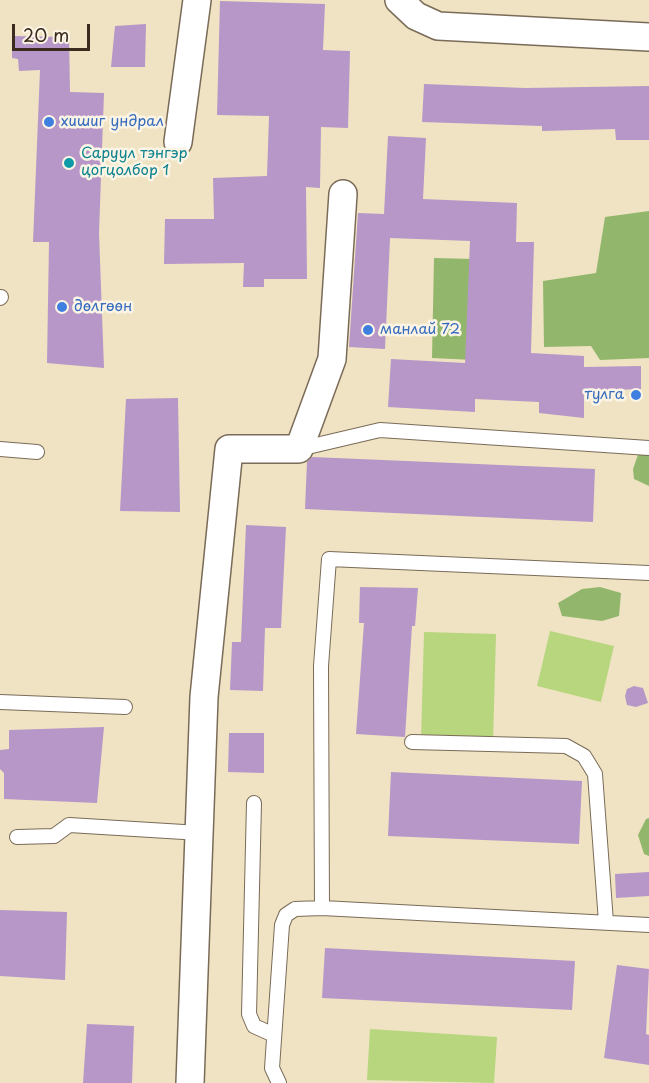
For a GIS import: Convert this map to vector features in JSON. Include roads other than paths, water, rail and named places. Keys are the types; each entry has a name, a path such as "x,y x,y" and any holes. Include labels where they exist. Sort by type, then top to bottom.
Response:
{"street":[{"path":"178,142 197,0"},
{"path":"399,0 416,16 438,26 649,37"},
{"path":"190,1083 204,696 229,449 299,449 332,359 343,194"}],"lane":[{"path":"299,449 380,430 649,448"},
{"path":"0,449 37,452"},
{"path":"322,908 321,666 329,559 649,573"},
{"path":"0,702 125,707"},
{"path":"412,742 566,746 584,756 595,774 606,922"},
{"path":"254,803 249,1014 254,1026 274,1035"},
{"path":"17,837 54,836 69,825 200,833"},
{"path":"279,1083 272,1068 282,924 286,915 295,909 322,908 649,925"}],"place":[{"name":"хишиг ундрал","path":"49,122"},
{"name":"Саруул тэнгэр цогцолбор 1","path":"69,163"},
{"name":"дөлгөөн","path":"62,307"},
{"name":"манлай 72","path":"368,330"},
{"name":"тулга","path":"636,395"}]}
